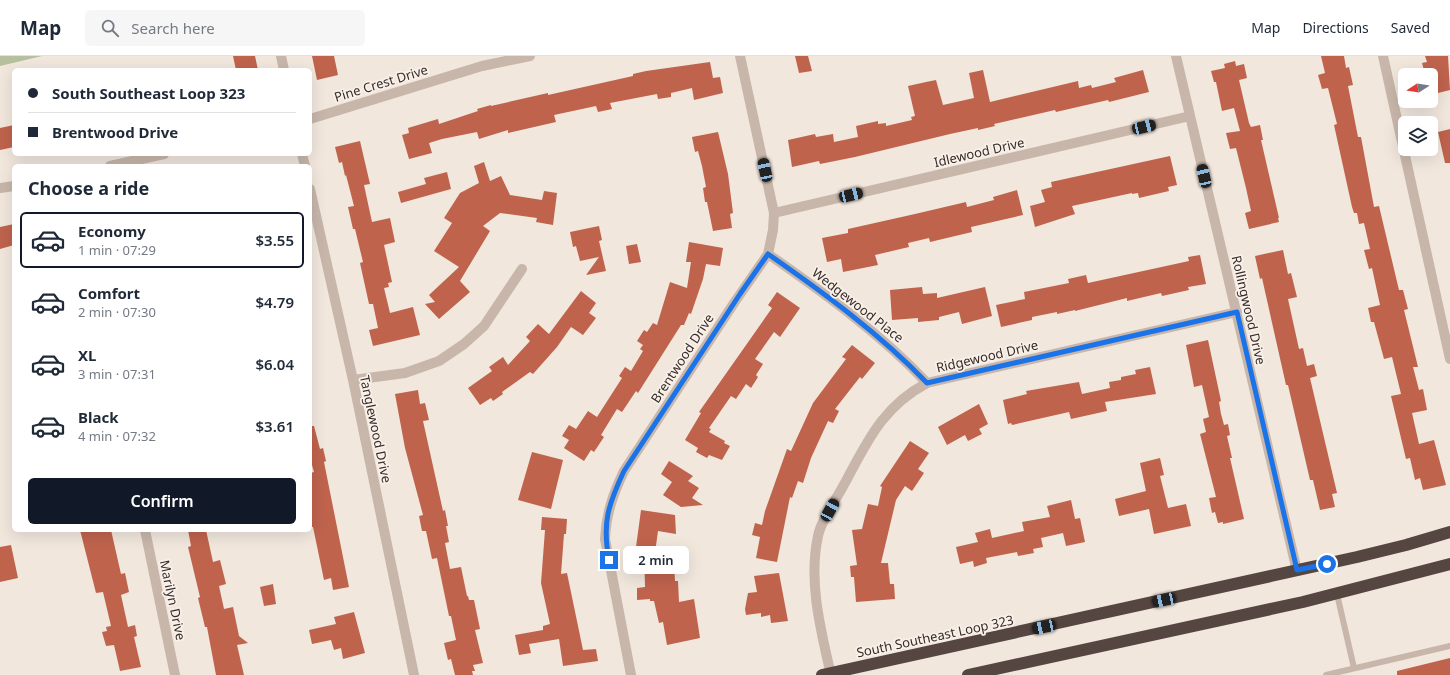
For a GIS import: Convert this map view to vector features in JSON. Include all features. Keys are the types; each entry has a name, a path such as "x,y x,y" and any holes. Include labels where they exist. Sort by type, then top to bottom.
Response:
{"highway":[{"name":"South Southeast Loop 323","path":"828,674 1297,570 1406,545 1450,532"},
{"path":"968,675 1337,594 1450,564"}],"street":[{"path":"281,56 284,68"},
{"name":"Pine Crest Drive","path":"312,118 482,66 530,56"},
{"name":"Brentwood Drive","path":"631,675 605,539 606,519 612,496 624,471 734,303 768,254 773,230 774,213 740,56"},
{"name":"Rollingwood Drive","path":"1176,56 1297,570"},
{"path":"1383,56 1450,359"},
{"name":"Idlewood Drive","path":"774,213 1190,116"},
{"path":"119,164 155,156"},
{"path":"0,188 12,186"},
{"name":"Tanglewood Drive","path":"312,198 353,380 414,675"},
{"name":"Wedgewood Place","path":"768,254 804,279 901,355 927,383"},
{"path":"353,380 405,373 439,360 464,344 484,326 522,269"},
{"name":"Ridgewood Drive","path":"828,674 815,595 818,536 830,510 877,425 896,404 913,391 927,383 1237,312"},
{"name":"Marilyn Drive","path":"145,532 175,675"}],"lane":[{"path":"1337,594 1354,668"},
{"path":"1326,675 1450,646"}],"green space":[{"path":"0,56 42,56 0,66"}],"building":[{"path":"233,56 255,56 258,68 236,68"},
{"path":"312,56 334,56 338,75 317,80"},
{"path":"795,56 808,56 812,71 799,73"},
{"path":"1321,56 1344,56 1346,68 1349,67 1353,85 1348,86 1358,137 1361,137 1374,207 1379,206 1399,290 1403,290 1408,309 1404,310 1418,367 1413,367 1419,390 1423,389 1427,410 1412,413 1419,444 1434,440 1446,485 1423,490 1420,478 1415,480 1410,458 1406,459 1391,396 1401,394 1392,357 1384,359 1374,322 1371,322 1368,308 1380,305 1372,268 1369,269 1364,250 1370,249 1364,223 1359,224 1357,213 1354,213 1352,207 1334,125 1337,124 1328,88 1322,89 1318,75 1325,73"},
{"path":"1425,56 1448,56 1450,90 1438,93 1438,68 1423,68 1422,63 1427,62"},
{"path":"1235,61 1236,66 1244,64 1247,78 1239,80 1249,123 1251,127 1260,125 1263,140 1261,140 1279,218 1279,222 1249,229 1245,213 1251,211 1246,188 1236,148 1230,149 1226,133 1240,131 1234,108 1222,111 1216,82 1214,82 1211,71 1225,68 1224,64"},
{"path":"710,62 713,78 720,77 723,93 694,100 692,88 671,93 671,97 658,99 657,94 610,103 612,109 598,112 596,106 554,115 556,122 508,133 508,130 479,139 477,132 442,139 429,143 432,153 409,159 402,135 409,133 408,128 438,119 439,124 491,105 548,93 548,95 633,76 633,74 646,71"},
{"path":"983,70 990,102 1078,81 1079,88 1091,85 1092,88 1116,82 1114,78 1143,70 1149,92 1109,102 1108,100 1056,112 1055,110 994,124 995,126 978,130 978,128 950,134 855,157 820,164 819,161 792,167 788,140 815,134 816,137 833,134 834,142 858,137 856,126 878,121 878,124 886,123 886,126 912,120 911,117 915,116 908,86 936,80 943,105 974,98 969,73"},
{"path":"12,125 12,147 0,150 0,128"},
{"path":"1450,129 1450,163 1445,163 1438,132"},
{"path":"718,132 728,174 733,213 730,214 732,228 713,231 707,202 705,202 703,188 706,187 702,166 698,151 695,152 692,137"},
{"path":"360,141 370,184 364,185 372,222 390,218 395,242 384,245 392,282 388,283 389,287 384,288 390,313 413,307 420,335 373,346 369,330 378,328 373,304 369,304 360,263 363,262 348,207 354,206 342,162 339,163 335,147"},
{"path":"1170,156 1177,185 1168,187 1169,191 1139,198 1138,193 1132,193 1072,206 1075,214 1035,227 1030,206 1045,202 1041,190 1052,187 1051,182"},
{"path":"484,162 490,181 501,176 510,195 542,200 544,191 557,193 553,225 536,222 537,218 500,213 483,226 490,231 460,281 470,292 439,319 425,304 435,302 429,295 459,267 434,251 452,223 444,218 460,193 479,183 474,166"},
{"path":"447,172 451,189 401,203 398,192 426,184 424,178"},
{"path":"1017,190 1023,215 971,227 972,232 930,242 929,238 908,243 909,247 875,255 878,265 843,272 841,259 827,262 822,238 848,233 848,229 966,202 967,207 994,200 993,197"},
{"path":"12,224 12,246 0,249 0,227"},
{"path":"599,226 602,240 599,241 606,271 586,275 599,257 580,261 576,246 573,247 570,232"},
{"path":"689,242 723,248 720,266 706,264 703,279 691,314 689,313 684,325 681,325 638,393 636,391 622,412 617,409 601,435 604,437 594,452 591,450 584,461 564,448 569,440 562,436 569,425 576,429 588,411 597,417 622,378 619,376 625,367 631,371 643,351 640,349 643,345 637,341 644,330 647,332 653,323 657,325 670,282 687,288 691,262 686,262"},
{"path":"637,244 641,262 629,264 626,246"},
{"path":"1283,250 1288,274 1291,273 1297,297 1288,299 1299,349 1303,348 1307,366 1314,364 1317,376 1310,378 1337,493 1332,494 1335,507 1320,510 1313,480 1310,480 1288,385 1286,385 1262,278 1260,279 1255,256"},
{"path":"1200,255 1206,284 1188,287 1189,290 1162,296 1161,293 1127,301 1127,298 1075,311 1057,314 1057,312 1032,317 1032,320 1001,327 996,305 1025,299 1024,292 1069,283 1068,279 1086,275 1088,283 1189,261 1188,257"},
{"path":"922,287 923,294 937,293 937,298 985,287 992,316 962,324 959,312 939,317 939,320 918,322 918,318 892,320 890,290"},
{"path":"581,291 596,303 589,313 596,318 583,335 571,327 557,347 533,374 530,372 502,392 503,394 493,401 491,398 480,405 468,388 492,371 489,367 503,357 508,365 530,341 526,337 538,324 549,334"},
{"path":"777,292 800,308 780,337 774,332 755,359 763,364 756,375 758,377 751,388 746,384 736,399 731,396 709,428 711,429 709,432 725,441 724,443 730,446 722,460 709,455 707,458 696,452 698,448 685,440 701,413 699,412 772,308 768,305"},
{"path":"1208,340 1221,401 1219,402 1221,414 1224,425 1228,424 1230,435 1227,436 1232,458 1230,458 1244,519 1223,524 1223,522 1218,523 1215,512 1212,513 1209,498 1216,497 1200,434 1206,432 1203,419 1209,417 1202,385 1194,387 1186,345"},
{"path":"852,345 875,363 862,379 860,377 835,409 839,411 833,423 828,421 811,458 803,483 798,481 792,498 790,497 777,562 756,558 760,537 752,535 755,523 762,525 765,511 787,449 791,451 813,403 846,359 842,357"},
{"path":"1150,367 1156,394 1105,402 1107,411 1071,419 1069,412 1012,425 1011,423 1008,424 1003,400 1027,394 1026,391 1079,382 1082,394 1110,388 1109,382 1121,380 1121,377 1136,374 1135,370"},
{"path":"418,390 420,404 425,403 429,420 423,421 443,511 445,510 448,526 446,526 449,542 445,543 450,569 461,567 467,596 469,600 474,600 480,629 475,630 483,663 473,665 475,671 472,671 473,675 455,675 451,659 448,660 444,643 456,640 451,616 449,616 437,558 432,559 426,531 422,531 419,516 423,515 405,448 395,394"},
{"path":"979,404 988,424 979,429 982,434 968,441 965,435 947,445 938,427"},
{"path":"312,426 314,426 320,449 323,448 326,461 324,462 349,587 333,590 331,578 324,580 312,527 312,472 314,472 312,465"},
{"path":"910,441 929,453 918,469 924,473 912,491 905,486 896,500 881,563 888,563 890,584 894,584 895,599 856,602 854,577 851,577 850,566 857,565 852,530 862,529 868,504 878,506 882,487 880,486"},
{"path":"532,452 563,460 551,509 518,500"},
{"path":"1160,458 1164,475 1160,476 1168,508 1186,504 1191,526 1154,534 1149,509 1119,516 1115,499 1146,491 1140,463"},
{"path":"669,461 693,476 688,481 699,488 692,498 703,505 681,507 663,495 672,482 661,474"},
{"path":"1071,500 1075,519 1080,518 1085,542 1066,546 1063,533 1041,538 1043,547 1033,549 1034,553 1018,556 1017,552 986,558 987,563 974,567 973,561 960,564 956,547 978,542 975,533 990,529 992,538 1024,531 1022,522 1050,517 1047,506"},
{"path":"641,510 675,515 676,534 658,531 654,560 674,559 675,581 678,581 679,602 694,599 700,638 667,645 663,622 659,623 654,601 650,601 650,599 637,600 637,588 645,587 644,548 636,547"},
{"path":"542,517 567,519 566,534 564,534 561,574 567,573 583,650 596,649 598,661 563,666 559,639 529,644 531,653 519,655 515,635 543,630 543,626 550,624 541,583 545,530 541,530"},
{"path":"81,532 111,532 121,574 125,573 129,592 121,595 128,627 135,625 137,636 134,637 141,667 120,671 114,645 106,646 102,632 107,631 106,627 111,626 103,592 96,593"},
{"path":"188,532 206,532 213,562 220,560 226,584 219,586 224,609 233,607 239,636 248,643 237,645 244,675 216,675 207,627 205,627 198,598 200,597 188,547 191,546"},
{"path":"11,545 18,578 0,582 0,547"},
{"path":"779,573 788,621 771,623 770,615 761,617 761,613 746,615 745,609 748,593 757,592 754,576"},
{"path":"273,584 276,604 264,606 260,587"},
{"path":"354,612 365,653 343,659 341,648 334,650 331,640 312,644 309,630 336,624 334,617"},
{"path":"1450,658 1450,675 1397,675 1397,671"}],"route":[{"path":"609,560 605,539 606,519 612,496 624,471 752,275 768,254 804,279 901,355 927,383 1237,312 1297,570 1327,564"}]}
